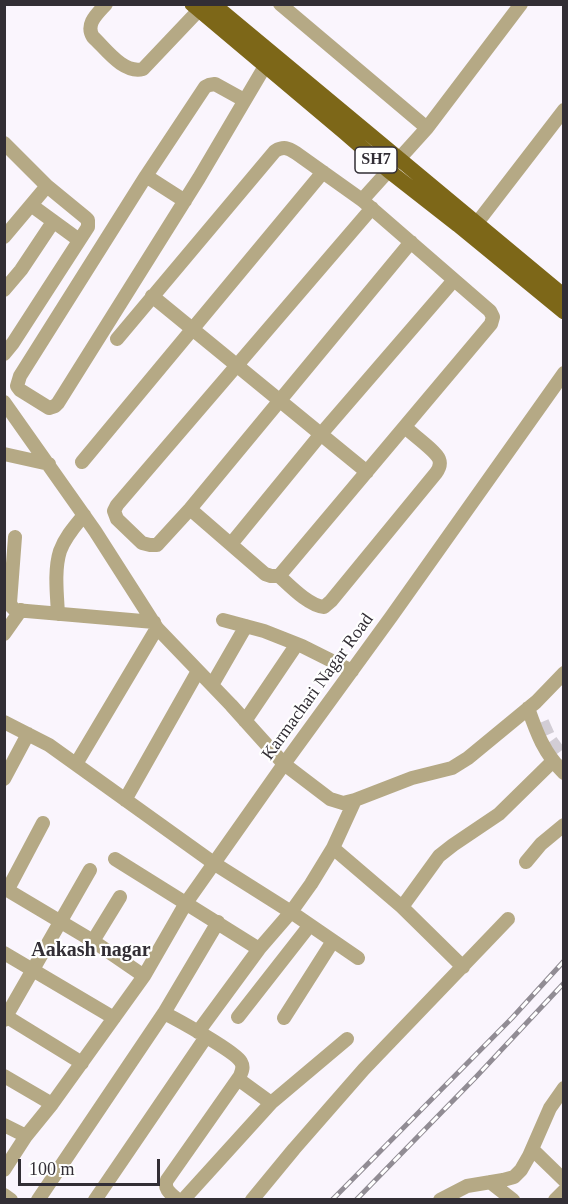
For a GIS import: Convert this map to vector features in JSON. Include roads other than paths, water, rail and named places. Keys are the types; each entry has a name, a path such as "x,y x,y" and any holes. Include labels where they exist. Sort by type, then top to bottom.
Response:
{"main road":[{"name":"SH7","path":"201,6 472,229 564,312"},
{"name":"SH7","path":"472,229 564,296"}],"street":[{"path":"106,4 92,20 90,32 123,66 137,71 143,69 201,6"},
{"path":"280,4 427,128"},
{"path":"411,242 157,545 142,543 117,519 114,511 122,499 237,364 367,204 394,165 427,128 521,4"},
{"path":"244,100 215,84 205,87 20,376 18,386 20,390 49,408 58,403 185,201 268,60"},
{"path":"472,229 564,110"},
{"path":"117,339 275,151 281,147 288,148 367,204 490,311 493,317 491,324 279,576"},
{"path":"4,354 88,227 88,220 6,148"},
{"path":"82,462 323,172"},
{"path":"146,176 185,201"},
{"path":"4,237 47,186"},
{"path":"31,205 79,240"},
{"path":"4,290 21,270 53,222"},
{"path":"231,544 321,434 454,280"},
{"path":"152,296 367,472"},
{"name":"Karmachari Nagar Road","path":"4,1170 26,1136 52,1104 144,976 186,903 564,373"},
{"path":"4,402 84,515 155,625 284,764 330,799 343,803 355,800 412,778 452,768 468,758 532,705 564,674"},
{"path":"190,508 265,574 279,576 311,604 324,607 440,467 440,460 435,454 405,427"},
{"path":"4,454 49,464"},
{"path":"58,614 58,560 69,534 84,515"},
{"path":"4,634 12,605 15,537"},
{"path":"12,605 58,614 155,625"},
{"path":"223,620 264,631 297,644 352,671"},
{"path":"76,764 155,625"},
{"path":"212,685 246,626"},
{"path":"245,721 297,644"},
{"path":"125,800 198,670"},
{"path":"532,705 543,722"},
{"path":"532,705 540,739 553,761 564,773"},
{"path":"4,722 49,745 215,864 358,958"},
{"path":"4,779 28,734"},
{"path":"402,907 439,856 499,814 553,761"},
{"path":"95,1200 259,949 291,912 311,884 333,848 355,800"},
{"path":"43,823 6,888 93,941 144,976"},
{"path":"526,862 541,844 564,825"},
{"path":"333,848 402,907 463,967"},
{"path":"115,859 259,949"},
{"path":"82,1063 5,1017 90,870"},
{"path":"93,941 120,897"},
{"path":"252,1200 364,1069 508,919"},
{"path":"38,1200 164,1012 218,922"},
{"path":"238,1017 310,925"},
{"path":"284,1018 333,941"},
{"path":"4,953 114,1018"},
{"path":"164,1012 229,1051 240,1060 243,1070 167,1180 165,1184 168,1192 178,1200"},
{"path":"183,1200 271,1103 347,1039"},
{"path":"4,1076 52,1104"},
{"path":"238,1079 271,1103"},
{"path":"440,1200 467,1186 514,1177 521,1170 532,1149 549,1108 564,1088"},
{"path":"4,1125 26,1136"},
{"path":"532,1149 564,1180"},
{"path":"490,1182 513,1200"},
{"path":"555,1200 564,1191"},
{"path":"4,1195 11,1200"}],"tunnel":[{"path":"542,722 550,740 564,759"}],"railway":[{"path":"332,1200 512,1018 564,961"},
{"path":"356,1200 564,983"}],"district":[{"name":"Aakash nagar","path":"91,951"}]}
